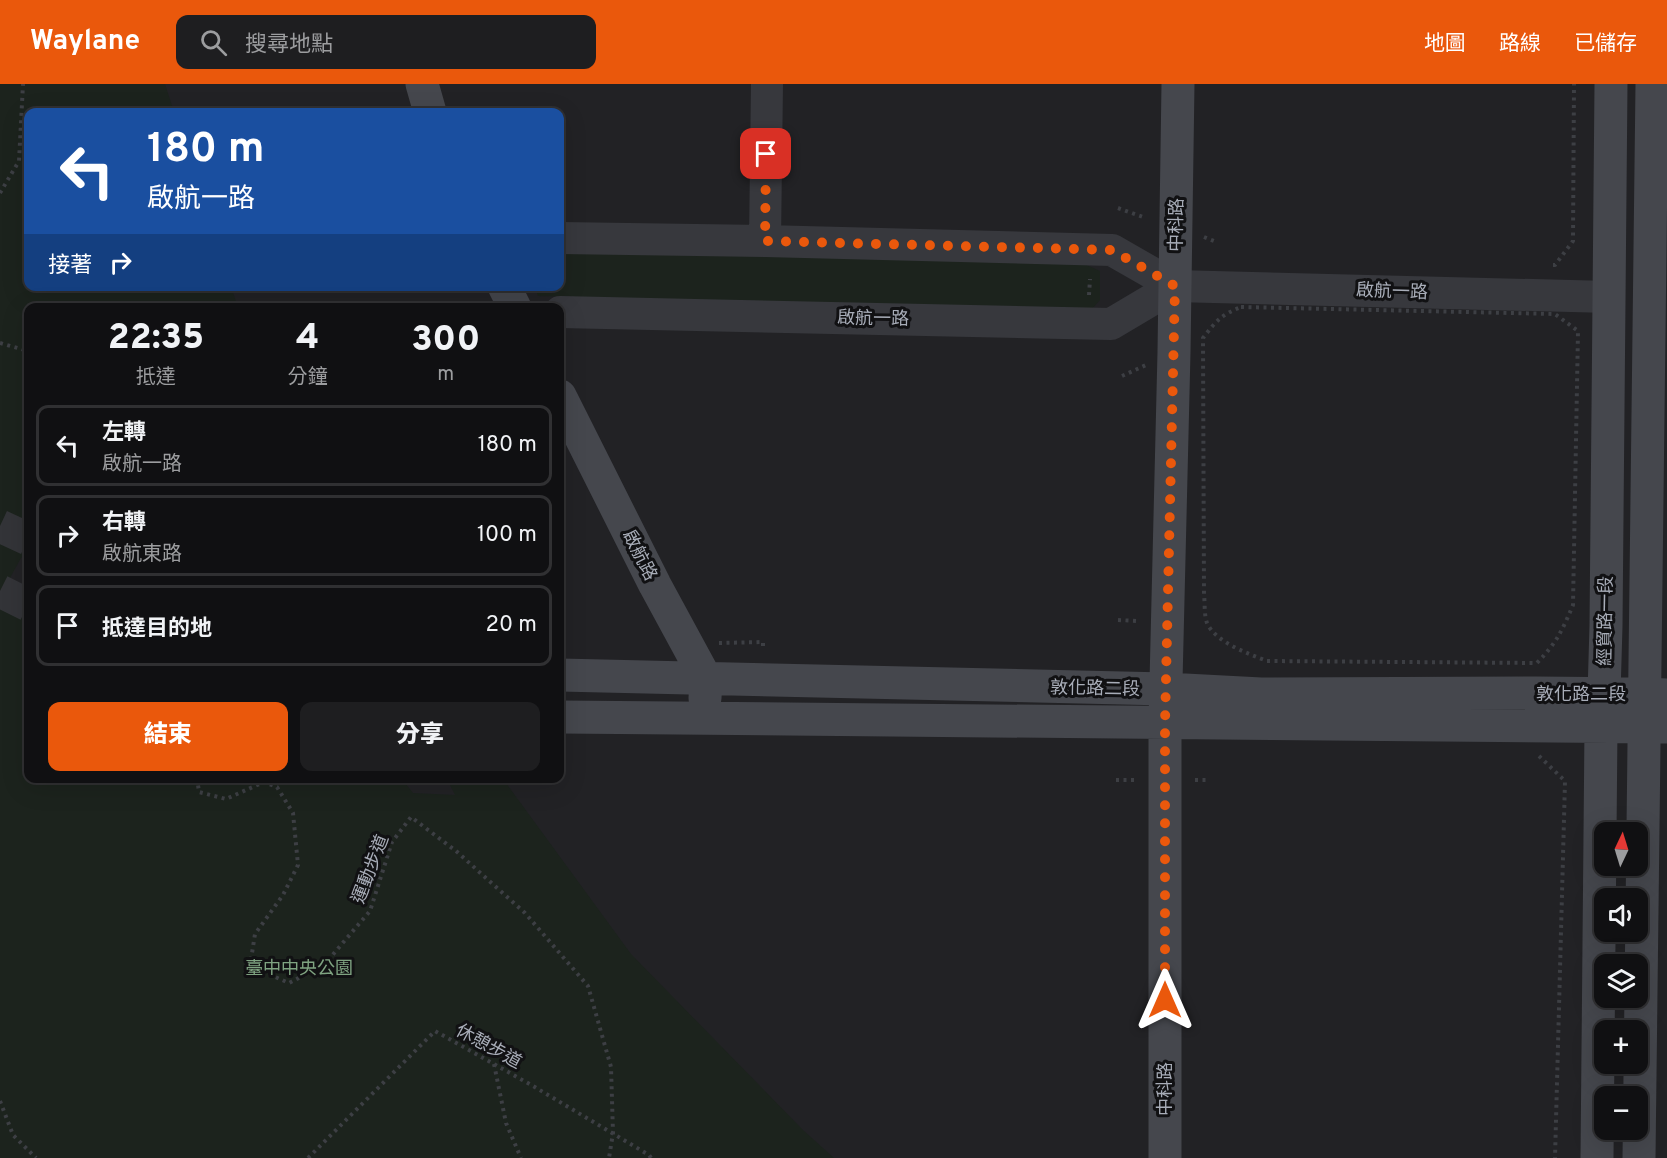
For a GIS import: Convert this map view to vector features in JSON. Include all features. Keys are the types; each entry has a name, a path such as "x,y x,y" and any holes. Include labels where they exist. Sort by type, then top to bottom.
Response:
{"street":[{"path":"422,84 429,108"},
{"path":"765,241 767,84"},
{"name":"中科路","path":"1165,1158 1165,723 1178,84"},
{"name":"經貿路一段","path":"1597,1158 1611,84"},
{"path":"1640,1158 1656,694 1652,84"},
{"name":"啟航一路","path":"564,238 1112,250 1175,286 1609,297"},
{"name":"啟航一路","path":"564,312 1111,324 1175,286"},
{"name":"啟航路","path":"564,404 655,585 706,679"},
{"name":"敦化路二段","path":"564,675 1166,689 1261,694 1656,694"},
{"path":"703,717 706,679"},
{"name":"敦化路二段","path":"564,717 1655,727"}],"path":[{"path":"0,193 20,161 23,84"},
{"path":"1552,265 1555,265 1573,241 1574,84"},
{"path":"1087,323 1092,250"},
{"path":"1241,307 1554,314 1578,331 1572,605 1562,632 1550,650 1537,663 1267,661 1242,652 1216,634 1207,623 1204,594 1203,350 1203,338 1215,321 1241,307"},
{"path":"0,343 24,350"},
{"path":"1537,754 1565,781 1555,1158"},
{"name":"運動步道","path":"198,783 199,792 226,798 262,783"},
{"name":"運動步道","path":"267,783 277,787 293,813 298,865 284,895 255,934 250,966 289,983 324,965 370,912 392,842 411,817 456,851 525,913 588,986 611,1067 613,1133 609,1158"},
{"name":"休憩步道","path":"308,1158 435,1031 613,1133 651,1158"},
{"path":"494,1064 506,1123 521,1158"},
{"path":"0,1101 13,1135 36,1158"}],"shaded area":[{"path":"0,84 1667,84 1667,1158 0,1158"}],"green space":[{"name":"臺中中央公園","path":"0,84 165,84 173,108 24,108 24,291 232,291 237,303 24,303 24,555 6,585 24,602 24,783 405,783 413,793 455,795 449,783 506,783 631,954 803,1130 834,1158 0,1158"},
{"path":"564,250 1082,263 1100,271 1100,300 1091,310 538,296 536,291 564,291"}],"tunnel":[{"path":"0,526 24,537"},
{"path":"0,591 24,603"}],"route":[{"path":"766,154 765,241 1112,250 1175,286 1165,723 1165,1000"}]}
